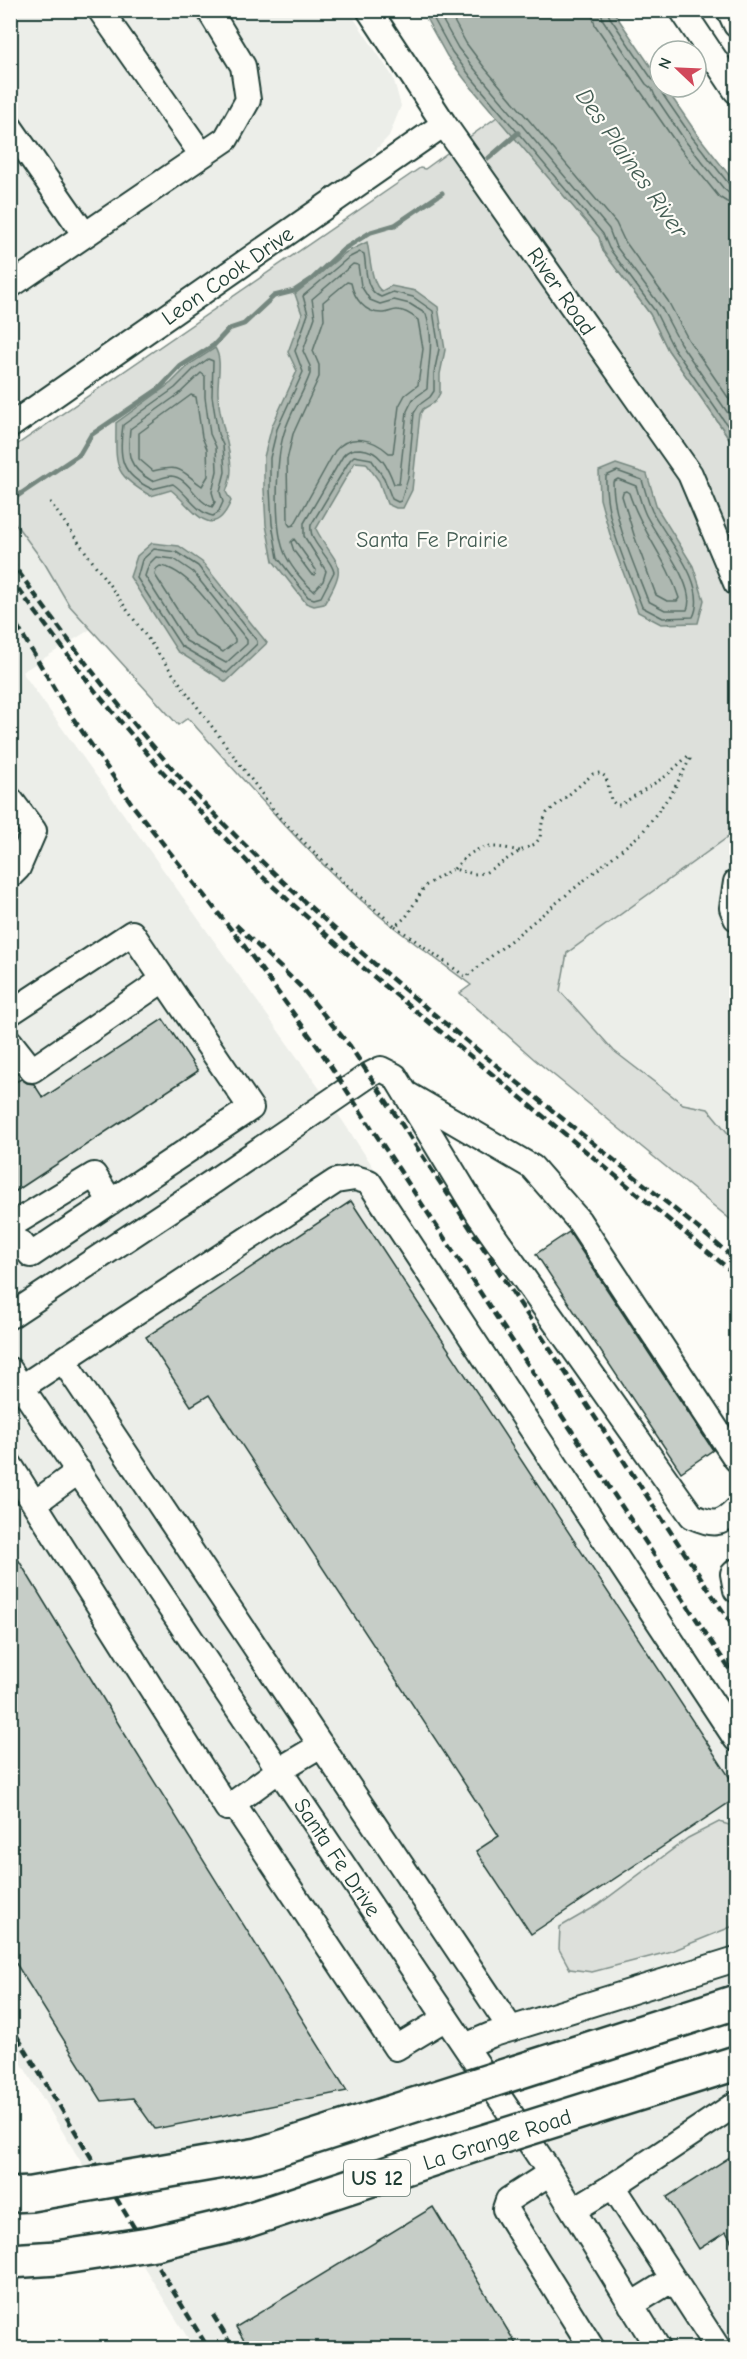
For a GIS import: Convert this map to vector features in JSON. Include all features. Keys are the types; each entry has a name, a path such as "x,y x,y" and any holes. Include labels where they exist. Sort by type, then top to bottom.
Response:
{"highway":[{"name":"US 12","path":"10,2195 31,2194 258,2155 736,2002"},
{"name":"La Grange Road","path":"10,2261 57,2259 144,2245 236,2224 736,2062"}],"street":[{"path":"100,10 202,155"},
{"path":"10,286 226,139 248,100 243,66 198,10"},
{"path":"209,10 236,57"},
{"name":"River Road","path":"369,10 444,124 690,474 736,583"},
{"path":"682,10 736,91"},
{"path":"729,10 736,25"},
{"name":"Leon Cook Drive","path":"10,426 444,124"},
{"path":"10,127 85,235"},
{"path":"10,799 34,831 18,868 10,876"},
{"path":"736,882 732,908 736,918"},
{"path":"10,1013 132,933 251,1108 111,1202 31,1255 13,1236 94,1175 111,1202"},
{"path":"10,1042 32,1070 163,980"},
{"path":"10,1316 381,1069 395,1076 479,1215 692,1516 709,1523 726,1521 736,1510"},
{"path":"405,1093 532,1167 552,1188 579,1221 736,1459"},
{"path":"16,1379 63,1360 336,1181 354,1178 369,1182 736,1739"},
{"path":"63,1360 512,2029"},
{"name":"Santa Fe Drive","path":"16,1379 550,2173 658,2349"},
{"path":"10,1465 227,1808 279,1770 321,1745"},
{"path":"35,1503 79,1472"},
{"path":"736,1571 733,1574 736,1590"},
{"path":"233,1803 396,2049 446,2018"},
{"path":"465,2046 512,2029 736,1959"},
{"path":"573,2210 736,2104"},
{"path":"550,2173 508,2200 505,2209 592,2349"},
{"path":"613,2186 718,2349"},
{"path":"631,2305 673,2279"}],"path":[{"path":"50,502 279,817 348,887 395,926 466,977 642,833 673,790 690,759 689,755 666,776 620,805 616,805 611,800 606,777 600,773 592,774 547,813 538,841 530,848 520,851 503,864 484,873 474,874 454,869"},
{"path":"395,926 406,916 424,886 454,869 469,854 482,847 520,851"}],"shaded area":[{"path":"11,11 349,11 393,77 401,106 389,136 357,170 11,409"},
{"path":"11,517 45,564 69,605 91,629 22,672 342,1120 736,1716 736,1988 341,2112 241,2139 84,2167 11,2046"},
{"path":"736,820 736,1143 708,1109 683,1104 614,1051 560,991 567,953 728,837"},
{"path":"736,2080 736,2348 194,2348 139,2259"}],"green space":[{"name":"Santa Fe Prairie","path":"497,117 599,237 603,251 650,314 668,350 736,448 736,820 728,837 567,953 560,991 614,1051 683,1104 708,1109 736,1143 736,1224 534,1059 460,993 471,985 410,940 352,892 268,807 188,718 178,725 69,605 45,564 11,518 11,449 420,168 425,169"},
{"path":"719,1822 736,1827 736,1925 672,1951 592,1972 570,1969 559,1949 560,1927 598,1905 688,1838"}],"water":[{"name":"Des Plaines River","path":"422,11 613,11 648,62 648,99 673,99 736,184 736,448 668,350 650,314 603,251 599,237 447,56"},
{"path":"367,242 373,276 378,288 382,291 391,286 416,291 438,307 445,350 440,374 440,393 435,402 423,409 420,414 412,490 403,508 387,504 379,481 366,463 355,462 316,529 334,558 338,571 337,579 324,604 314,606 306,603 273,561 266,525 264,457 272,426 297,371 288,352 302,314 295,294 345,253"},
{"path":"215,348 219,364 219,404 231,469 226,492 231,501 217,521 209,522 194,512 171,490 151,496 123,475 117,459 116,423 171,383 190,364"},
{"path":"616,464 647,474 657,508 693,566 704,600 698,623 661,624 638,612 613,545 600,499 599,471"},
{"path":"152,543 179,546 202,562 267,643 226,682 177,651 130,577 137,556"}],"building":[{"path":"163,1019 198,1071 10,1195 10,1085 21,1079 34,1084 43,1098"},
{"path":"351,1201 736,1787 736,1798 531,1934 476,1851 499,1836 209,1395 191,1406 146,1337"},
{"path":"569,1232 713,1450 681,1472 536,1254"},
{"path":"10,1546 347,2091 155,2129 133,2098 102,2101 10,1954"},
{"path":"736,2153 736,2249 726,2232 699,2249 667,2197"},
{"path":"433,2207 519,2349 249,2349 236,2327"}],"waterway":[{"path":"489,158 518,133"},
{"path":"10,501 80,454 91,435 160,388 181,366 214,345 229,329 244,324 274,296 294,291 312,279 344,249 371,232 395,225 442,193"}],"railway":[{"path":"10,560 59,628 164,759 221,821 281,880 408,992 736,1260"},
{"path":"10,578 96,692 162,771 255,870 361,966 736,1275"},
{"path":"10,614 66,708 134,807 245,947 320,1050 736,1679"},
{"path":"236,925 300,986 350,1046 736,1631"},
{"path":"10,2025 208,2348"},
{"path":"213,2315 233,2348"}]}
